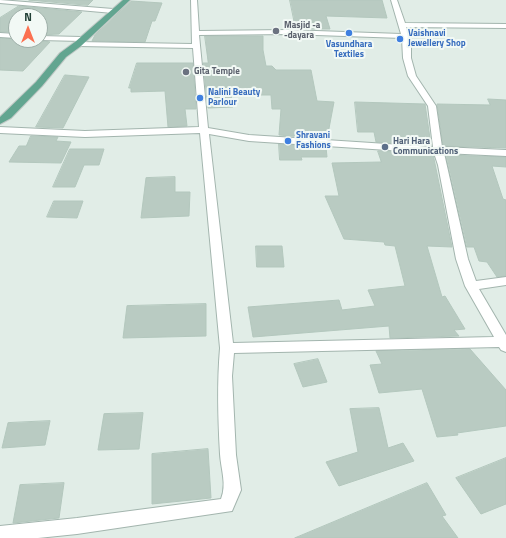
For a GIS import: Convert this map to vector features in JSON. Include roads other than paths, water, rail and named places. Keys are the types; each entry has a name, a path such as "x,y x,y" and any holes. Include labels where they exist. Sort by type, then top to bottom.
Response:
{"main road":[{"path":"0,121 8,116 39,84 63,55 80,42 112,10 127,0"}],"street":[{"path":"0,534 77,526 226,506 233,490 228,455 225,376 227,348 204,130 194,0"},
{"path":"227,348 504,344 471,286 462,259 443,165 438,150 432,106 412,76 407,58 407,42 394,0"},
{"path":"0,1 43,6 112,10"},
{"path":"402,25 506,26"},
{"path":"48,39 80,42 196,40 302,32 405,36"},
{"path":"0,130 85,134 204,130 249,138 506,153"},
{"path":"471,286 506,281"}],"place":[{"name":"Masjid -a -dayara","path":"276,31"},
{"name":"Vasundhara Textiles","path":"349,33"},
{"name":"Vaishnavi Jewellery Shop","path":"400,39"},
{"name":"Gita Temple","path":"186,72"},
{"name":"Nalini Beauty Parlour","path":"200,98"},
{"name":"Shravani Fashions","path":"288,141"},
{"name":"Hari Hara Communications","path":"385,147"}]}
